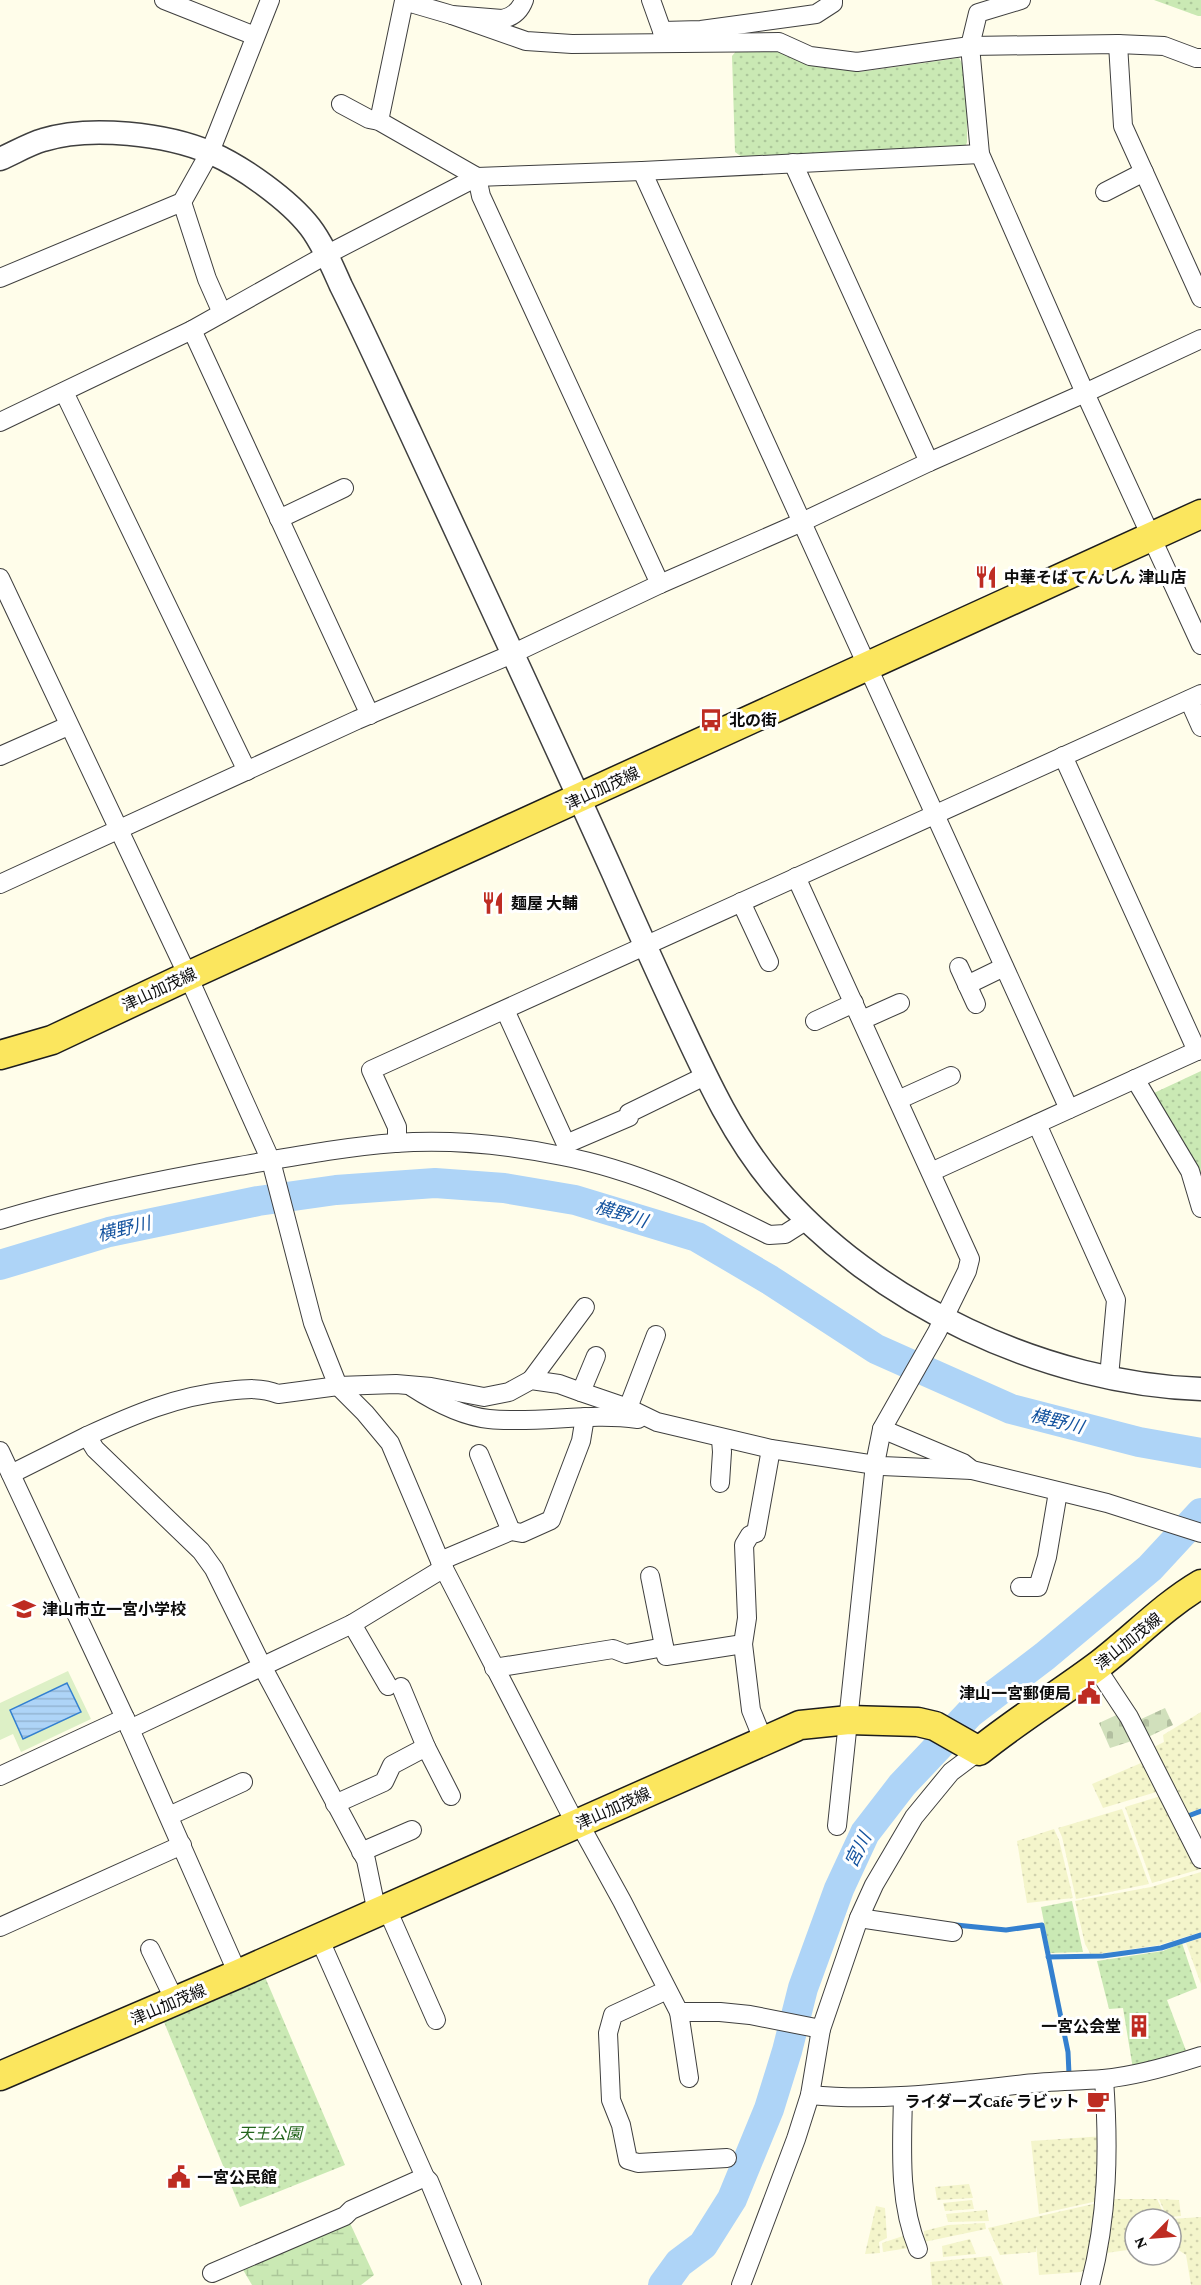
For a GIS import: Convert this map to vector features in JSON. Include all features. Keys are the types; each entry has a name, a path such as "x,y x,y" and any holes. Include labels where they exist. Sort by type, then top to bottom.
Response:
{"main road":[{"name":"津山加茂線","path":"0,1055 52,1040 1201,514"},
{"name":"津山加茂線","path":"0,2076 382,1911 800,1725 849,1720 918,1722 935,1726 971,1746 1012,1725 1096,1667 1157,1616 1201,1584"}],"street":[{"path":"164,0 255,36"},
{"path":"0,278 182,202 210,152 270,0"},
{"path":"452,15 508,18 519,11 524,0"},
{"path":"651,0 664,37"},
{"path":"379,121 403,1 426,4 526,41 572,44 664,37 816,14 833,3 833,0"},
{"path":"1022,0 978,13 970,46 980,154 1085,393 1201,645"},
{"path":"664,37 779,42 810,56 857,62 970,46 1118,44 1164,46 1201,58"},
{"path":"1118,44 1123,126 1201,298"},
{"path":"341,104 369,119 379,121 477,177 481,196 660,585"},
{"path":"0,159 45,139 103,131 157,138 210,152 238,167 273,191 310,227 326,255 580,798 705,1076 742,1144 776,1187 834,1245 915,1302 941,1325 1044,1361 1110,1377 1182,1389 1201,1389"},
{"path":"0,422 192,330 326,255 477,177 980,154"},
{"path":"793,163 929,462"},
{"path":"642,171 1069,1109"},
{"path":"1105,192 1144,172"},
{"path":"182,202 207,279 222,313"},
{"path":"192,330 370,715"},
{"path":"0,885 1201,339"},
{"path":"64,392 247,771"},
{"path":"279,519 344,488"},
{"path":"0,578 188,976 274,1168 313,1323 338,1386 390,1443 442,1564 494,1668 570,1814 579,1823 622,1901 679,2012 688,2078"},
{"path":"397,1143 397,1127 371,1070 1195,697 1201,727"},
{"path":"0,756 68,726"},
{"path":"931,1172 1199,1050 1063,756"},
{"path":"796,877 970,1259 967,1271 941,1325 885,1424 875,1464 837,1826"},
{"path":"741,902 769,962"},
{"path":"959,967 976,1004"},
{"path":"967,985 1004,967"},
{"path":"862,1020 900,1003"},
{"path":"815,1021 854,1004"},
{"path":"505,1010 566,1150"},
{"path":"566,1150 629,1117 629,1113 705,1076"},
{"path":"898,1100 951,1076"},
{"path":"1135,1079 1190,1171 1201,1208"},
{"path":"1037,1124 1116,1300 1110,1377"},
{"path":"0,1221 36,1209 182,1176 274,1168 397,1143 566,1150 662,1185 769,1235 785,1234 807,1220"},
{"path":"11,1474 138,1413 206,1393 252,1389 278,1394 338,1386 409,1385 484,1397 501,1395 531,1380 585,1307"},
{"path":"628,1408 656,1335"},
{"path":"581,1392 596,1356"},
{"path":"531,1380 559,1384 628,1408 657,1422"},
{"path":"409,1385 443,1406 488,1419 615,1416 657,1422 771,1449 875,1464 972,1470 1107,1503 1201,1533"},
{"path":"512,1391 515,1406 514,1419"},
{"path":"0,1776 262,1666 352,1624 442,1564 511,1531 522,1533 551,1520 581,1441 585,1417"},
{"path":"885,1424 963,1463 972,1470"},
{"path":"87,1436 101,1455 201,1551 214,1569 262,1666 366,1860 382,1911 436,2020"},
{"path":"720,1483 721,1438"},
{"path":"764,1742 751,1710 743,1644 747,1618 744,1545 750,1535 756,1533 771,1449"},
{"path":"0,1451 128,1724 238,1974"},
{"path":"479,1454 511,1531"},
{"path":"1020,1587 1038,1587 1043,1574 1058,1492"},
{"path":"650,1576 666,1656 743,1644"},
{"path":"352,1624 394,1686 451,1796"},
{"path":"494,1668 613,1649 626,1654 664,1647"},
{"path":"1096,1667 1129,1717 1201,1859"},
{"path":"741,2285 796,2139 810,2095 821,2029 859,1918 879,1876 914,1817 971,1746"},
{"path":"335,1804 384,1782 392,1765 426,1747"},
{"path":"169,1816 243,1782"},
{"path":"361,1852 412,1830"},
{"path":"0,1927 182,1845"},
{"path":"859,1918 953,1932"},
{"path":"318,1938 425,2177 429,2181 472,2285"},
{"path":"150,1949 175,2001"},
{"path":"667,1990 613,2015 609,2023 607,2056 611,2100 621,2125 628,2160 638,2163 727,2158"},
{"path":"679,2012 720,2012 773,2018 821,2029"},
{"path":"810,2095 846,2099 903,2096 1050,2081 1104,2079 1146,2071 1201,2056"},
{"path":"1090,2285 1101,2232 1107,2178 1108,2137 1104,2079"},
{"path":"903,2096 904,2195 911,2232 918,2249"},
{"path":"213,2273 345,2216 351,2210 425,2177"}],"green space":[{"path":"1154,0 1201,0 1201,16 1198,16"},
{"path":"738,49 778,50 810,64 859,72 959,58 967,72 967,142 964,150 742,157 735,152 732,56"},
{"path":"1201,1071 1201,1176 1198,1166 1154,1093"},
{"path":"68,1671 91,1719 21,1752 13,1734 0,1740 0,1703"},
{"path":"1165,1708 1173,1725 1146,1738 1137,1721"},
{"path":"1123,1712 1138,1739 1110,1748 1099,1723"},
{"path":"1201,1712 1201,1808 1184,1815 1152,1748 1164,1742 1163,1735"},
{"path":"1148,1760 1163,1790 1103,1808 1092,1784"},
{"path":"1164,1795 1201,1869 1152,1883 1125,1807"},
{"path":"1122,1809 1149,1884 1076,1899 1058,1828"},
{"path":"1054,1829 1059,1840 1073,1898 1027,1903 1017,1841"},
{"path":"1201,1872 1201,1932 1159,1945 1091,1955 1085,1944 1075,1901 1151,1887"},
{"path":"1072,1901 1083,1952 1050,1953 1041,1907"},
{"path":"1201,1938 1201,1984 1186,1943"},
{"path":"1182,1943 1197,1988 1167,2000 1188,2056 1133,2069 1123,2008 1109,2009 1097,1961 1163,1951"},
{"name":"天王公園","path":"265,1977 345,2165 240,2207 164,2022"},
{"path":"1105,2136 1102,2200 1039,2214 1031,2141"},
{"path":"969,2184 973,2198 937,2200 935,2187"},
{"path":"1114,2199 1157,2199 1161,2207 1123,2207 1123,2251 1106,2253"},
{"path":"1159,2199 1179,2200 1180,2207 1163,2207"},
{"path":"972,2200 974,2209 945,2211 943,2203"},
{"path":"1102,2202 1089,2268 1081,2272 1039,2275 1036,2245 1036,2252 1000,2255 988,2228"},
{"path":"876,2206 885,2208 887,2238 879,2242 880,2253 865,2254"},
{"path":"987,2210 989,2221 948,2222 946,2214"},
{"path":"1201,2217 1201,2285 1191,2285 1186,2255 1183,2253 1183,2218"},
{"path":"349,2221 374,2275 361,2285 252,2285 242,2268"},
{"path":"985,2223 986,2229 924,2242 924,2231 948,2225"},
{"path":"909,2234 915,2247 883,2252 882,2243"},
{"path":"970,2239 976,2254 943,2257 942,2246"},
{"path":"991,2256 1003,2285 932,2285 930,2262"}],"water":[{"path":"67,1683 81,1712 23,1739 10,1710"}],"waterway":[{"name":"横野川","path":"0,1265 109,1232 258,1201 336,1190 435,1183 504,1188 575,1200 697,1237 770,1280 876,1349 1011,1409 1139,1442 1201,1453"},
{"name":"宮川","path":"663,2285 679,2263 703,2245 732,2199 769,2109 803,1988 839,1889 865,1833 902,1785 970,1713 1045,1656 1150,1568 1201,1513"},
{"path":"1188,1816 1201,1811"},
{"path":"956,1925 1006,1930 1042,1925 1068,2052 1069,2074 1064,2075"},
{"path":"1048,1957 1103,1956 1161,1948 1201,1935"}],"place":[{"name":"中華そば てんしん 津山店","path":"986,577"},
{"name":"北の街","path":"711,720"},
{"name":"麺屋 大輔","path":"493,903"},
{"name":"津山市立一宮小学校","path":"24,1609"},
{"name":"津山一宮郵便局","path":"1089,1693"},
{"name":"一宮公会堂","path":"1139,2026"},
{"name":"ライダーズCafe ラビット","path":"1098,2101"},
{"name":"一宮公民館","path":"179,2177"}]}
